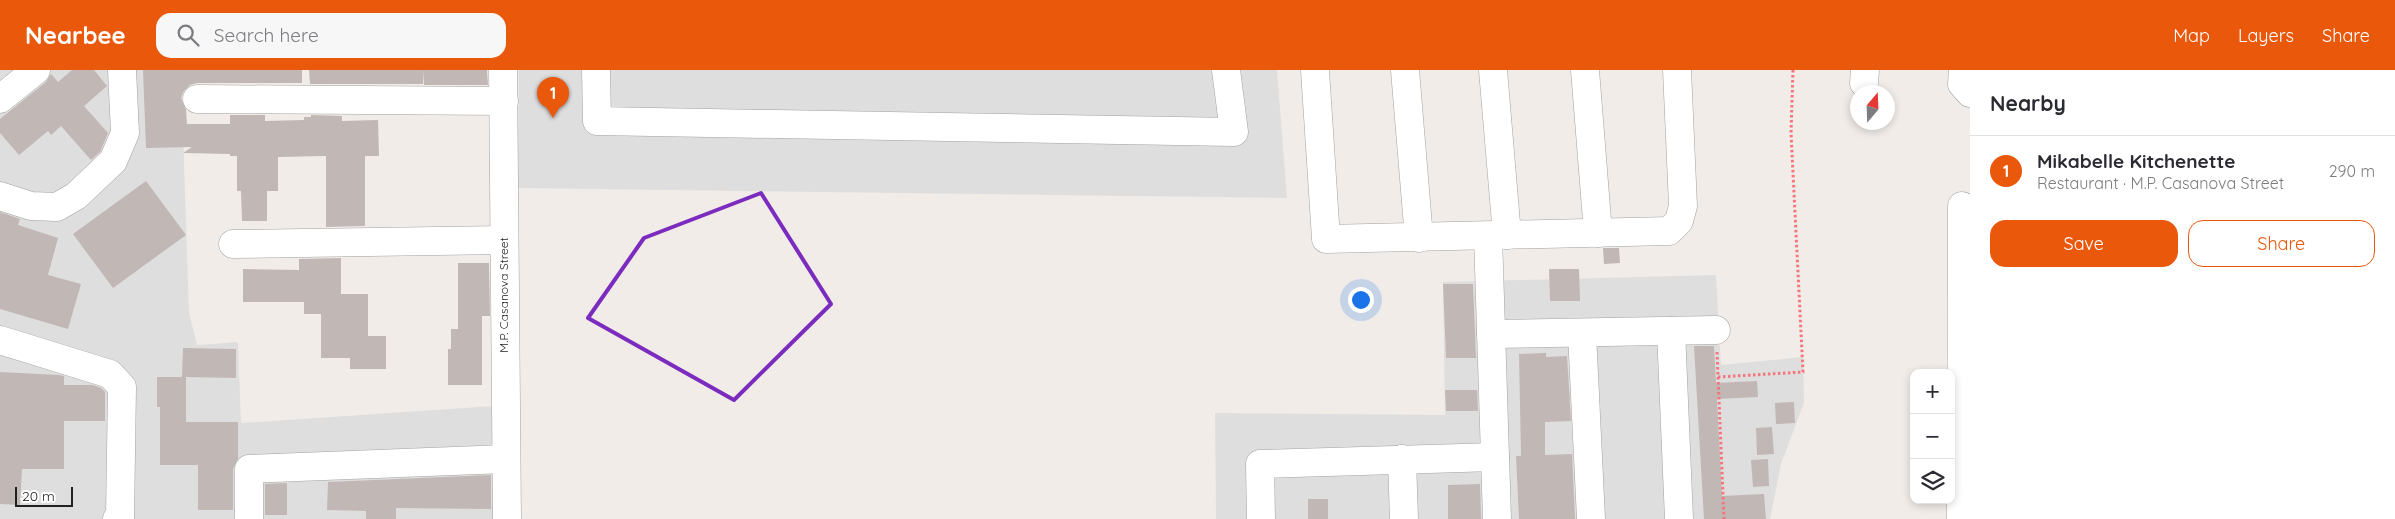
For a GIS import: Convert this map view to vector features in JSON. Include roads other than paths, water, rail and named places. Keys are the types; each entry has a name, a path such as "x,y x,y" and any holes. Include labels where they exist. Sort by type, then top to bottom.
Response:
{"street":[{"path":"0,99 36,70"},
{"path":"0,196 31,206 57,207 76,196 113,161 125,133 122,70"},
{"name":"M.P. Casanova Street","path":"503,70 507,519"},
{"path":"596,70 597,121 1234,132 1226,70"},
{"path":"1315,70 1326,239 1669,231 1679,221 1683,206 1677,70"},
{"path":"1405,70 1419,238"},
{"path":"1494,70 1497,236 1491,334 1497,519"},
{"path":"1585,70 1598,233"},
{"path":"1963,70 1962,84 1970,93"},
{"path":"197,99 504,101"},
{"path":"1961,519 1962,206"},
{"path":"233,244 504,240"},
{"path":"1491,334 1716,330"},
{"path":"1671,331 1679,519"},
{"path":"1582,333 1591,519"},
{"path":"0,340 110,374 122,387 120,516 117,519"},
{"path":"1261,519 1260,464 1495,457"},
{"path":"249,519 249,469 506,459"},
{"path":"1402,459 1404,519"}],"place":[{"name":"Mikabelle Kitchenette","path":"553,118"}]}
